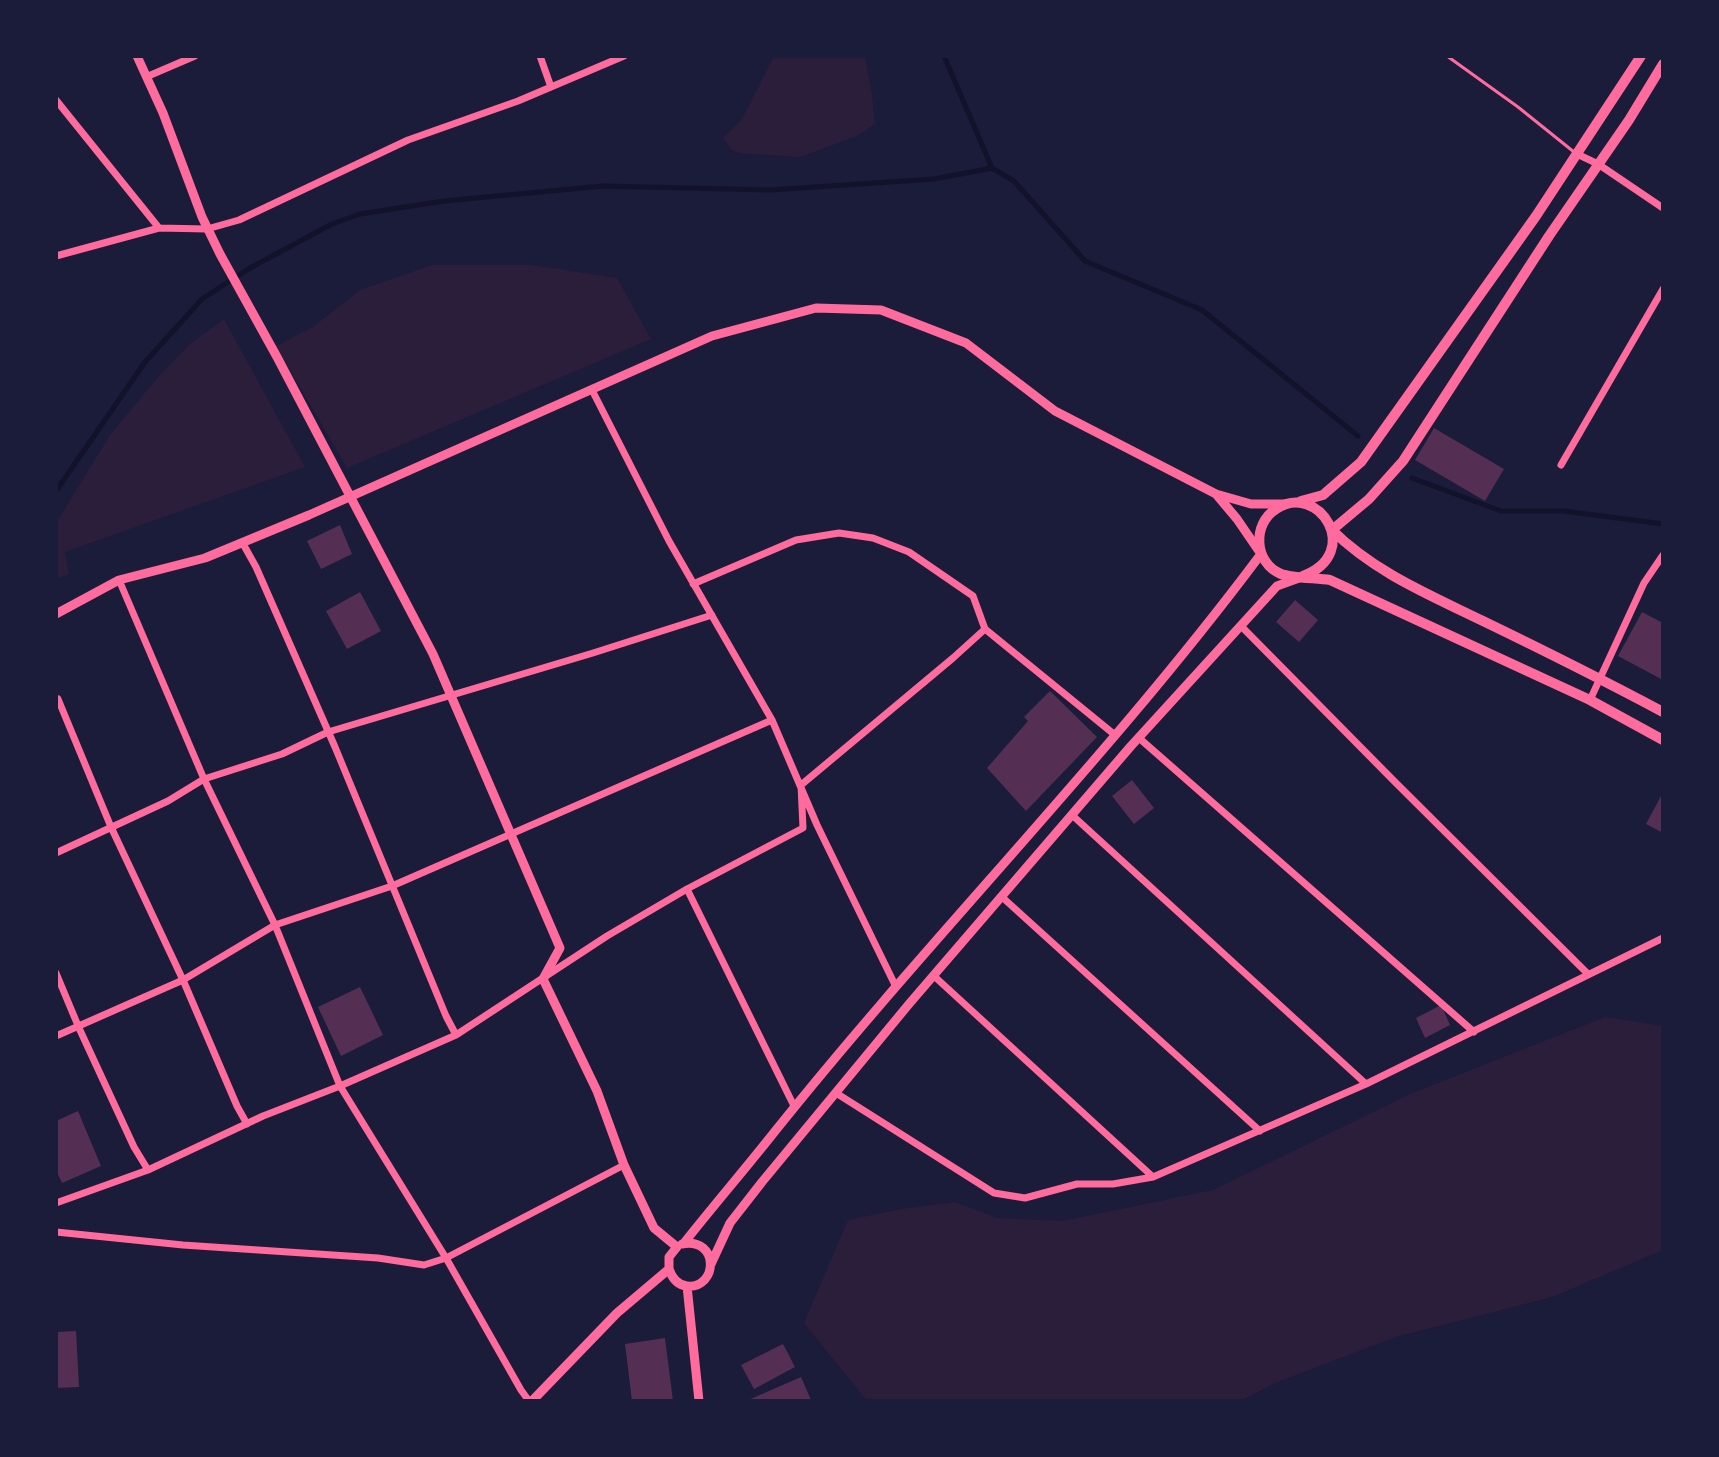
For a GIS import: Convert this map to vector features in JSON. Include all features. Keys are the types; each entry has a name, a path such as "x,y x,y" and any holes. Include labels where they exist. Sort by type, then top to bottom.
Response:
{"main road":[{"path":"1641,56 1536,216 1361,462 1323,495 1274,509 1260,529 1259,542 1261,554 1278,573 1330,580 1590,700 1663,740"},
{"path":"1332,530 1369,499 1403,461 1663,64"},
{"path":"1291,503 1319,510 1332,530 1331,553 1325,563 1315,572 1303,576"},
{"path":"1332,530 1347,545 1393,576 1663,712"}],"street":[{"path":"137,56 163,113 207,229 433,654 560,948 543,979"},
{"path":"146,77 195,56"},
{"path":"540,56 551,87"},
{"path":"56,256 159,228 207,229 239,220 408,140 518,101 624,56"},
{"path":"56,100 159,228"},
{"path":"1577,154 1598,164 1663,208"},
{"path":"1561,465 1663,289"},
{"path":"56,614 119,580 205,558 351,497 712,336 816,308 881,310 966,343 1055,411 1216,494 1251,504 1291,503"},
{"path":"592,390 669,541 772,720 817,825 896,987"},
{"path":"1216,494 1261,554 1229,598 1115,735 794,1106 669,1257 669,1269 675,1280 687,1286 701,1283 710,1272 730,1223 934,976 1139,738 1277,586 1303,576"},
{"path":"693,584 796,540 839,533 873,538 909,552 973,596 985,629 1115,735"},
{"path":"242,542 256,567 328,732 456,1035"},
{"path":"1590,700 1644,583 1663,555"},
{"path":"119,580 204,779 275,925 340,1086 530,1401 617,1313 669,1269"},
{"path":"56,853 168,801 204,779 282,754 328,732 712,615"},
{"path":"1241,626 1588,974"},
{"path":"801,785 985,629"},
{"path":"58,699 111,827 247,1124"},
{"path":"56,1036 183,980 275,925 392,886 772,720"},
{"path":"1139,738 1474,1032"},
{"path":"56,1203 148,1170 456,1035 607,936 687,889 803,828 801,785"},
{"path":"1072,815 1366,1084"},
{"path":"687,889 794,1106"},
{"path":"1002,897 1260,1131"},
{"path":"836,1093 994,1193 1025,1198 1077,1184 1113,1184 1153,1177 1366,1084 1663,938"},
{"path":"56,973 134,1147 148,1170"},
{"path":"934,976 1153,1177"},
{"path":"543,979 597,1091 624,1165 654,1228 680,1245 691,1242 703,1247 711,1264"},
{"path":"56,1232 183,1245 378,1258 424,1265 446,1258 624,1165"},
{"path":"687,1286 699,1401"}],"lane":[{"path":"1447,56 1577,154"}],"shaded area":[{"path":"774,56 865,56 875,124 857,136 800,157 739,153 731,149 723,138 742,119"},
{"path":"432,265 532,265 617,278 651,339 347,468 276,346 313,327 360,290"},
{"path":"224,319 305,467 65,552 69,574 56,579 56,523 110,435 191,343"},
{"path":"1605,1017 1663,1026 1663,1250 1552,1297 1396,1337 1275,1383 1240,1401 867,1401 804,1323 848,1220 955,1202 998,1218 1062,1221 1213,1190 1410,1094"}],"building":[{"path":"1434,428 1504,469 1485,501 1415,460"},
{"path":"340,525 352,554 321,569 307,541"},
{"path":"360,592 381,631 347,649 326,611"},
{"path":"1295,600 1318,620 1299,642 1276,622"},
{"path":"1642,612 1663,623 1663,680 1618,656"},
{"path":"1050,691 1097,737 1026,811 987,768 1028,721 1024,717"},
{"path":"1132,780 1154,808 1134,824 1112,796"},
{"path":"1663,797 1663,833 1646,824"},
{"path":"360,987 383,1035 341,1056 318,1007"},
{"path":"1441,1005 1450,1025 1425,1038 1416,1018"},
{"path":"78,1111 101,1166 62,1183 56,1170 56,1121"},
{"path":"76,1331 79,1387 56,1388 56,1332"},
{"path":"665,1338 673,1401 632,1401 625,1344"},
{"path":"783,1344 795,1367 754,1389 741,1365"},
{"path":"801,1377 809,1401 746,1401"}],"waterway":[{"path":"944,56 992,168"},
{"path":"56,491 145,362 202,299 250,268 332,224 360,214 444,201 603,186 770,190 934,179 992,168 1014,181 1085,261 1202,310 1358,436"},
{"path":"1412,478 1501,511 1564,511 1663,524"}]}
